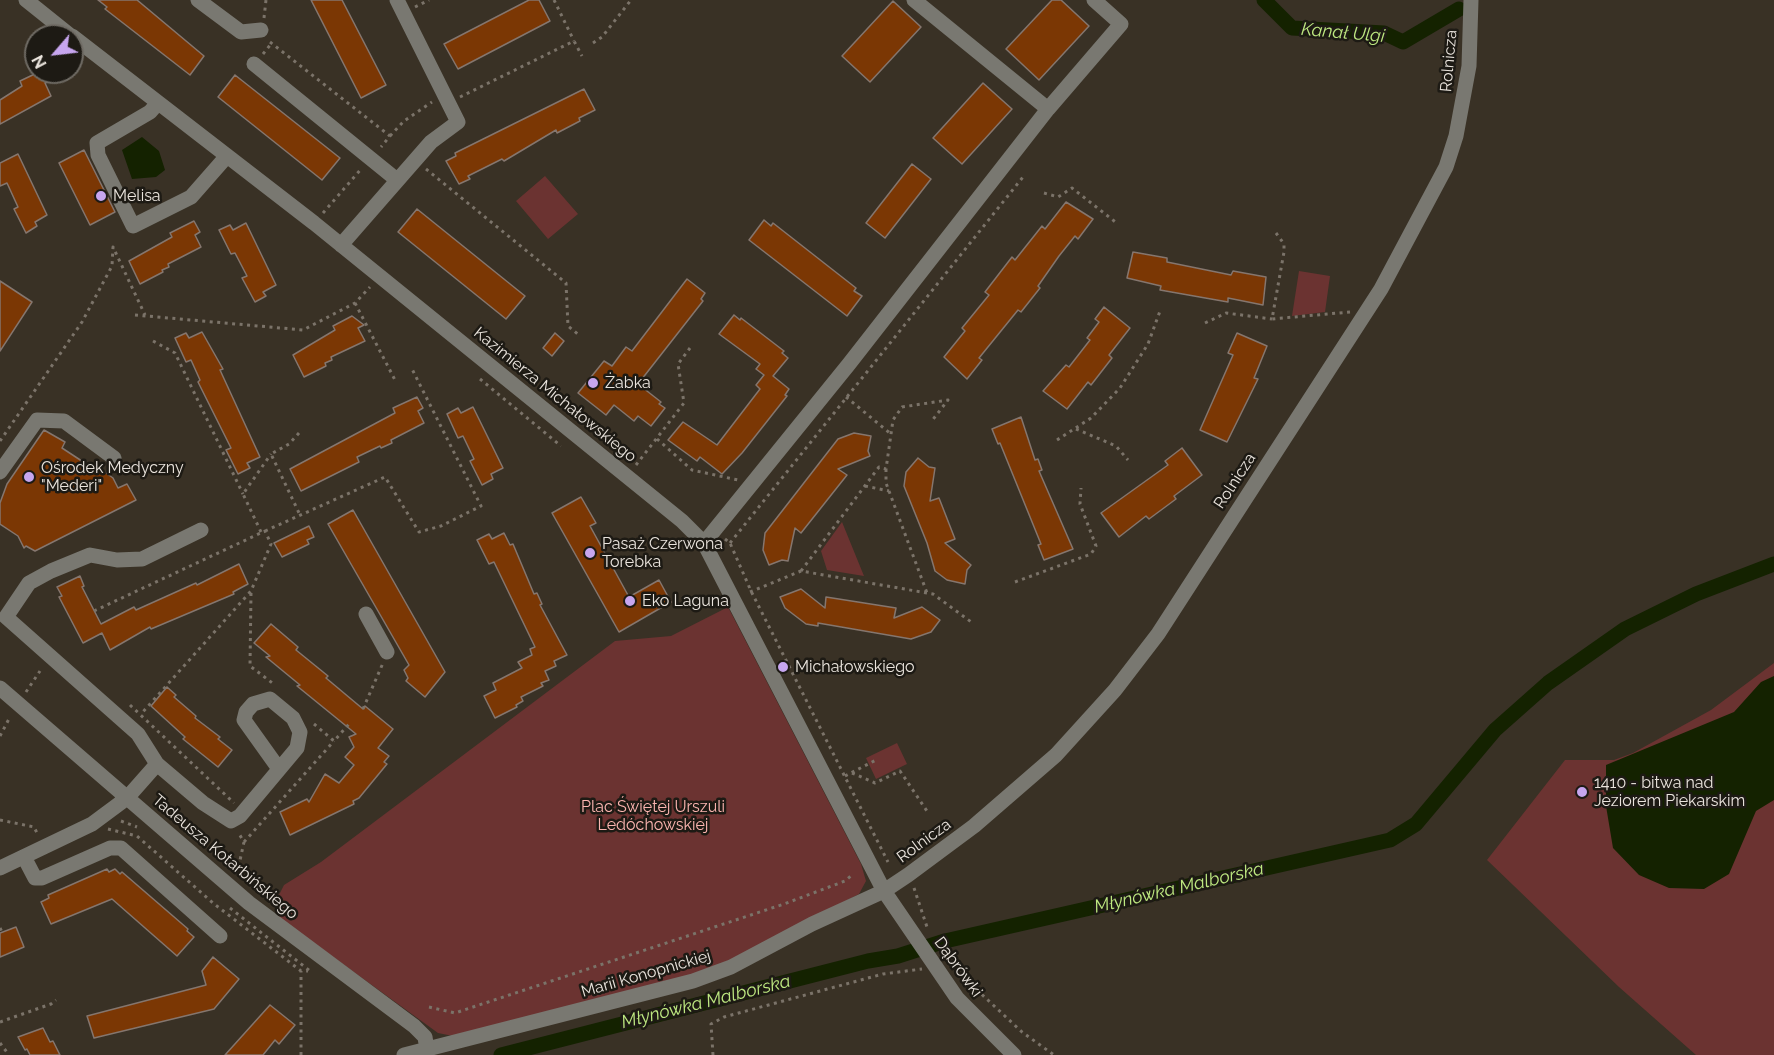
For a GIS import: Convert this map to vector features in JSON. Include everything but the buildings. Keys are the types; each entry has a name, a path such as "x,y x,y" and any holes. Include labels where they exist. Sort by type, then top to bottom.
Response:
{"street":[{"name":"Kazimierza Michałowskiego","path":"26,0 57,24"},
{"path":"198,0 241,32 261,30"},
{"path":"341,245 431,142 458,122 397,0"},
{"path":"914,0 1048,109"},
{"path":"704,543 832,385 1048,109 1121,24 1094,0"},
{"name":"Rolnicza","path":"884,891 974,826 1029,779 1115,690 1158,634 1367,311 1446,167 1456,136 1469,66 1471,0"},
{"name":"Kazimierza Michałowskiego","path":"84,46 341,245 682,521 704,543 735,598 884,891"},
{"path":"254,64 397,180"},
{"path":"157,104 150,112 97,143 98,156 133,226 191,197 227,156"},
{"path":"0,472 37,420 64,421 114,458"},
{"path":"201,530 142,559 117,560 90,555 51,571 29,583 6,618 138,734 157,764 202,803 231,821 240,816 279,769"},
{"path":"366,614 387,652"},
{"name":"Tadeusza Kotarbińskiego","path":"0,688 127,798 223,891 414,1026 425,1036 427,1050"},
{"path":"0,868 92,824 127,798 157,764"},
{"path":"24,857 35,878 42,878 110,848 121,848 220,936"},
{"name":"Dąbrówki","path":"884,891 932,964 973,1017 1014,1055"},
{"name":"Marii Konopnickiej","path":"404,1055 714,974 812,924 884,891"}],"path":[{"path":"554,0 582,56"},
{"path":"593,43 602,37 631,0"},
{"path":"390,136 404,121 445,95 455,91 459,98 574,41"},
{"path":"415,160 566,283 568,326 579,335"},
{"path":"730,543 1023,177"},
{"path":"1044,193 1058,197 1072,188 1118,224"},
{"path":"1272,319 1284,252 1284,244 1276,233"},
{"path":"0,441 82,322 112,266 113,247 145,315"},
{"path":"135,315 303,330 355,303 370,287"},
{"path":"355,303 395,380"},
{"path":"1058,440 1076,429 1120,388 1148,344 1160,311"},
{"path":"1205,323 1226,313 1272,319 1367,311"},
{"path":"141,714 251,591 271,544 243,494 175,353 153,341"},
{"path":"627,477 684,404 678,364 690,348"},
{"path":"94,611 263,531 385,477 419,532 441,526 481,506 411,367"},
{"path":"832,385 891,434"},
{"path":"927,593 889,490 886,469 893,420 902,407 948,400 931,422"},
{"path":"0,427 6,431"},
{"path":"1076,429 1116,446 1128,460"},
{"path":"243,494 271,454 290,444 299,433"},
{"path":"657,439 692,470 753,483"},
{"path":"271,454 300,515"},
{"path":"735,598 801,571 879,467 886,469"},
{"path":"865,486 889,490"},
{"path":"1015,582 1091,554 1096,546 1080,504 1081,488"},
{"path":"715,530 730,543 888,862"},
{"path":"801,571 933,594 974,624"},
{"path":"251,591 250,666 279,688"},
{"path":"363,709 387,652"},
{"path":"23,695 40,671"},
{"path":"0,736 14,710"},
{"path":"311,721 334,741"},
{"path":"213,903 236,877 244,843 349,724"},
{"path":"845,776 878,759"},
{"path":"852,773 875,783 900,771 929,814"},
{"path":"0,820 34,827 44,847"},
{"path":"118,820 143,830"},
{"path":"231,821 244,843"},
{"path":"92,824 137,836 213,903 301,971 310,971 238,916 223,891"},
{"path":"429,1007 455,1012 784,904 845,881 852,875"},
{"path":"714,1055 711,1024 724,1017 883,974 918,971 932,964"},
{"path":"301,971 301,1055"},
{"path":"958,973 1022,1032 1054,1055"},
{"path":"0,1022 51,1004 56,1000"},
{"path":"0,1043 9,1055"}],"green space":[{"path":"545,176 578,214 548,239 516,201"},
{"path":"1299,271 1330,276 1325,312 1292,316"},
{"path":"842,522 864,576 827,570 821,551"},
{"name":"Plac Świętej Urszuli Ledóchowskiej","path":"728,607 861,864 866,881 859,894 735,958 693,975 453,1036 438,1033 278,917 275,903 284,885 321,862 615,641 671,636"},
{"path":"1774,663 1774,1055 1696,1055 1619,987 1487,860 1565,760 1614,760 1633,753 1711,710"},
{"path":"897,743 907,764 876,779 866,758"}],"shaded area":[{"path":"142,137 159,151 165,170 156,177 132,179 122,150"},
{"path":"1774,676 1774,800 1756,811 1729,874 1704,889 1669,888 1639,875 1613,848 1606,806 1606,765 1734,712 1761,682"}],"waterway":[{"name":"Kanał Ulgi","path":"1264,0 1292,28 1384,33 1403,42 1459,9"},
{"name":"Młynówka Malborska","path":"501,1055 868,961 898,956 945,941 1390,840 1416,824 1495,730 1548,683 1625,629 1696,594 1774,564"}],"place":[{"name":"Melisa","path":"101,196"},
{"name":"Żabka","path":"593,383"},
{"name":"Ośrodek Medyczny \"Mederi\"","path":"29,477"},
{"name":"Pasaż Czerwona Torebka","path":"590,553"},
{"name":"Eko Laguna","path":"630,601"},
{"name":"Michałowskiego","path":"783,667"},
{"name":"1410 - bitwa nad Jeziorem Piekarskim","path":"1582,792"}]}
